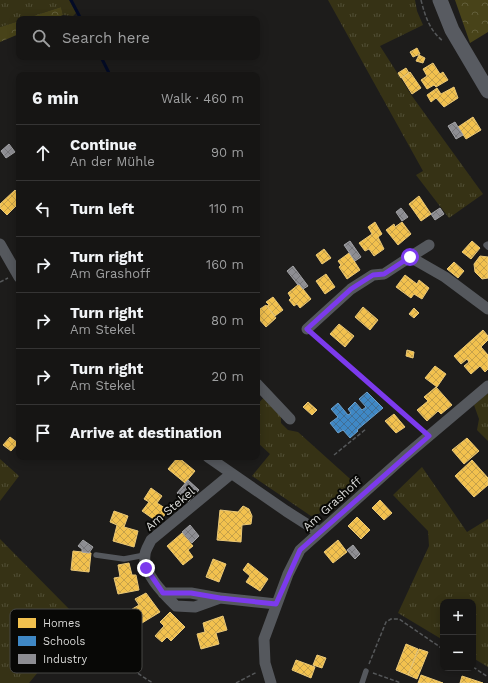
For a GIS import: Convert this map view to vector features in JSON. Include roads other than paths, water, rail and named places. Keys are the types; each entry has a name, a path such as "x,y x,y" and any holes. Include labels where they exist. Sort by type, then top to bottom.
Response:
{"street":[{"path":"440,0 452,30 488,90"},
{"path":"0,244 16,272"},
{"path":"307,329 351,289 373,275 384,274 429,245"},
{"path":"410,257 446,277 488,309"},
{"name":"Am Grashoff","path":"271,683 266,668 263,650 264,638 276,604 300,550 318,532 488,386"},
{"path":"260,387 290,419"},
{"path":"212,460 318,532"},
{"name":"Am Stekel","path":"145,555 151,540 231,474"},
{"path":"145,555 146,568 163,593 176,606 186,608 202,606 220,598"},
{"path":"163,593 191,593 220,598 276,604"}],"lane":[{"path":"488,244 486,246 488,247"},
{"path":"96,555 124,559 145,555"},
{"path":"362,683 366,671"}],"waterway":[{"path":"71,0 79,16"},
{"path":"102,60 108,72"}]}
